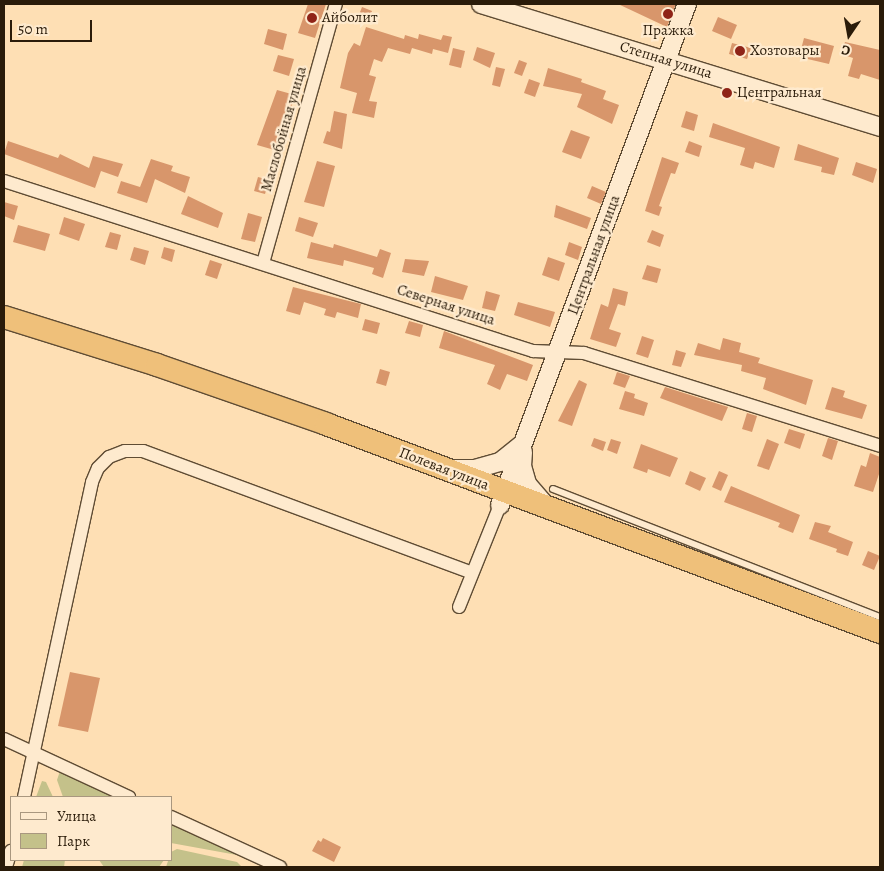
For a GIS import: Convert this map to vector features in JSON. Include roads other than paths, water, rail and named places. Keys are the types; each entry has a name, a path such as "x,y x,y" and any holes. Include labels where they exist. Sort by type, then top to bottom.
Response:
{"highway":[{"name":"Полевая улица","path":"4,317 157,365 444,469 502,498 550,498 880,632"},
{"name":"Полевая улица","path":"4,332 154,378 502,498 880,647"}],"street":[{"name":"Маслобойная улица","path":"263,262 336,4"},
{"name":"Степная улица","path":"481,4 880,127"},
{"name":"Центральная улица","path":"502,498 559,352 687,4"},
{"name":"Северная улица","path":"4,181 263,262 534,350 584,353 880,446"},
{"path":"444,469 489,466 516,452 524,441"},
{"path":"524,441 522,466 527,484 550,498"},
{"path":"24,796 92,482 98,468 109,457 125,451 143,451 472,573"},
{"path":"458,607 502,498"},
{"path":"4,739 127,796"},
{"path":"172,817 280,867"},
{"path":"6,867 10,853"},
{"path":"249,853 250,867"}],"lane":[{"path":"550,498 880,617"}],"place":[{"name":"Пражка","path":"668,14"},
{"name":"Айболит","path":"312,18"},
{"name":"Хозтовары","path":"740,51"},
{"name":"Центральная","path":"727,93"}]}
